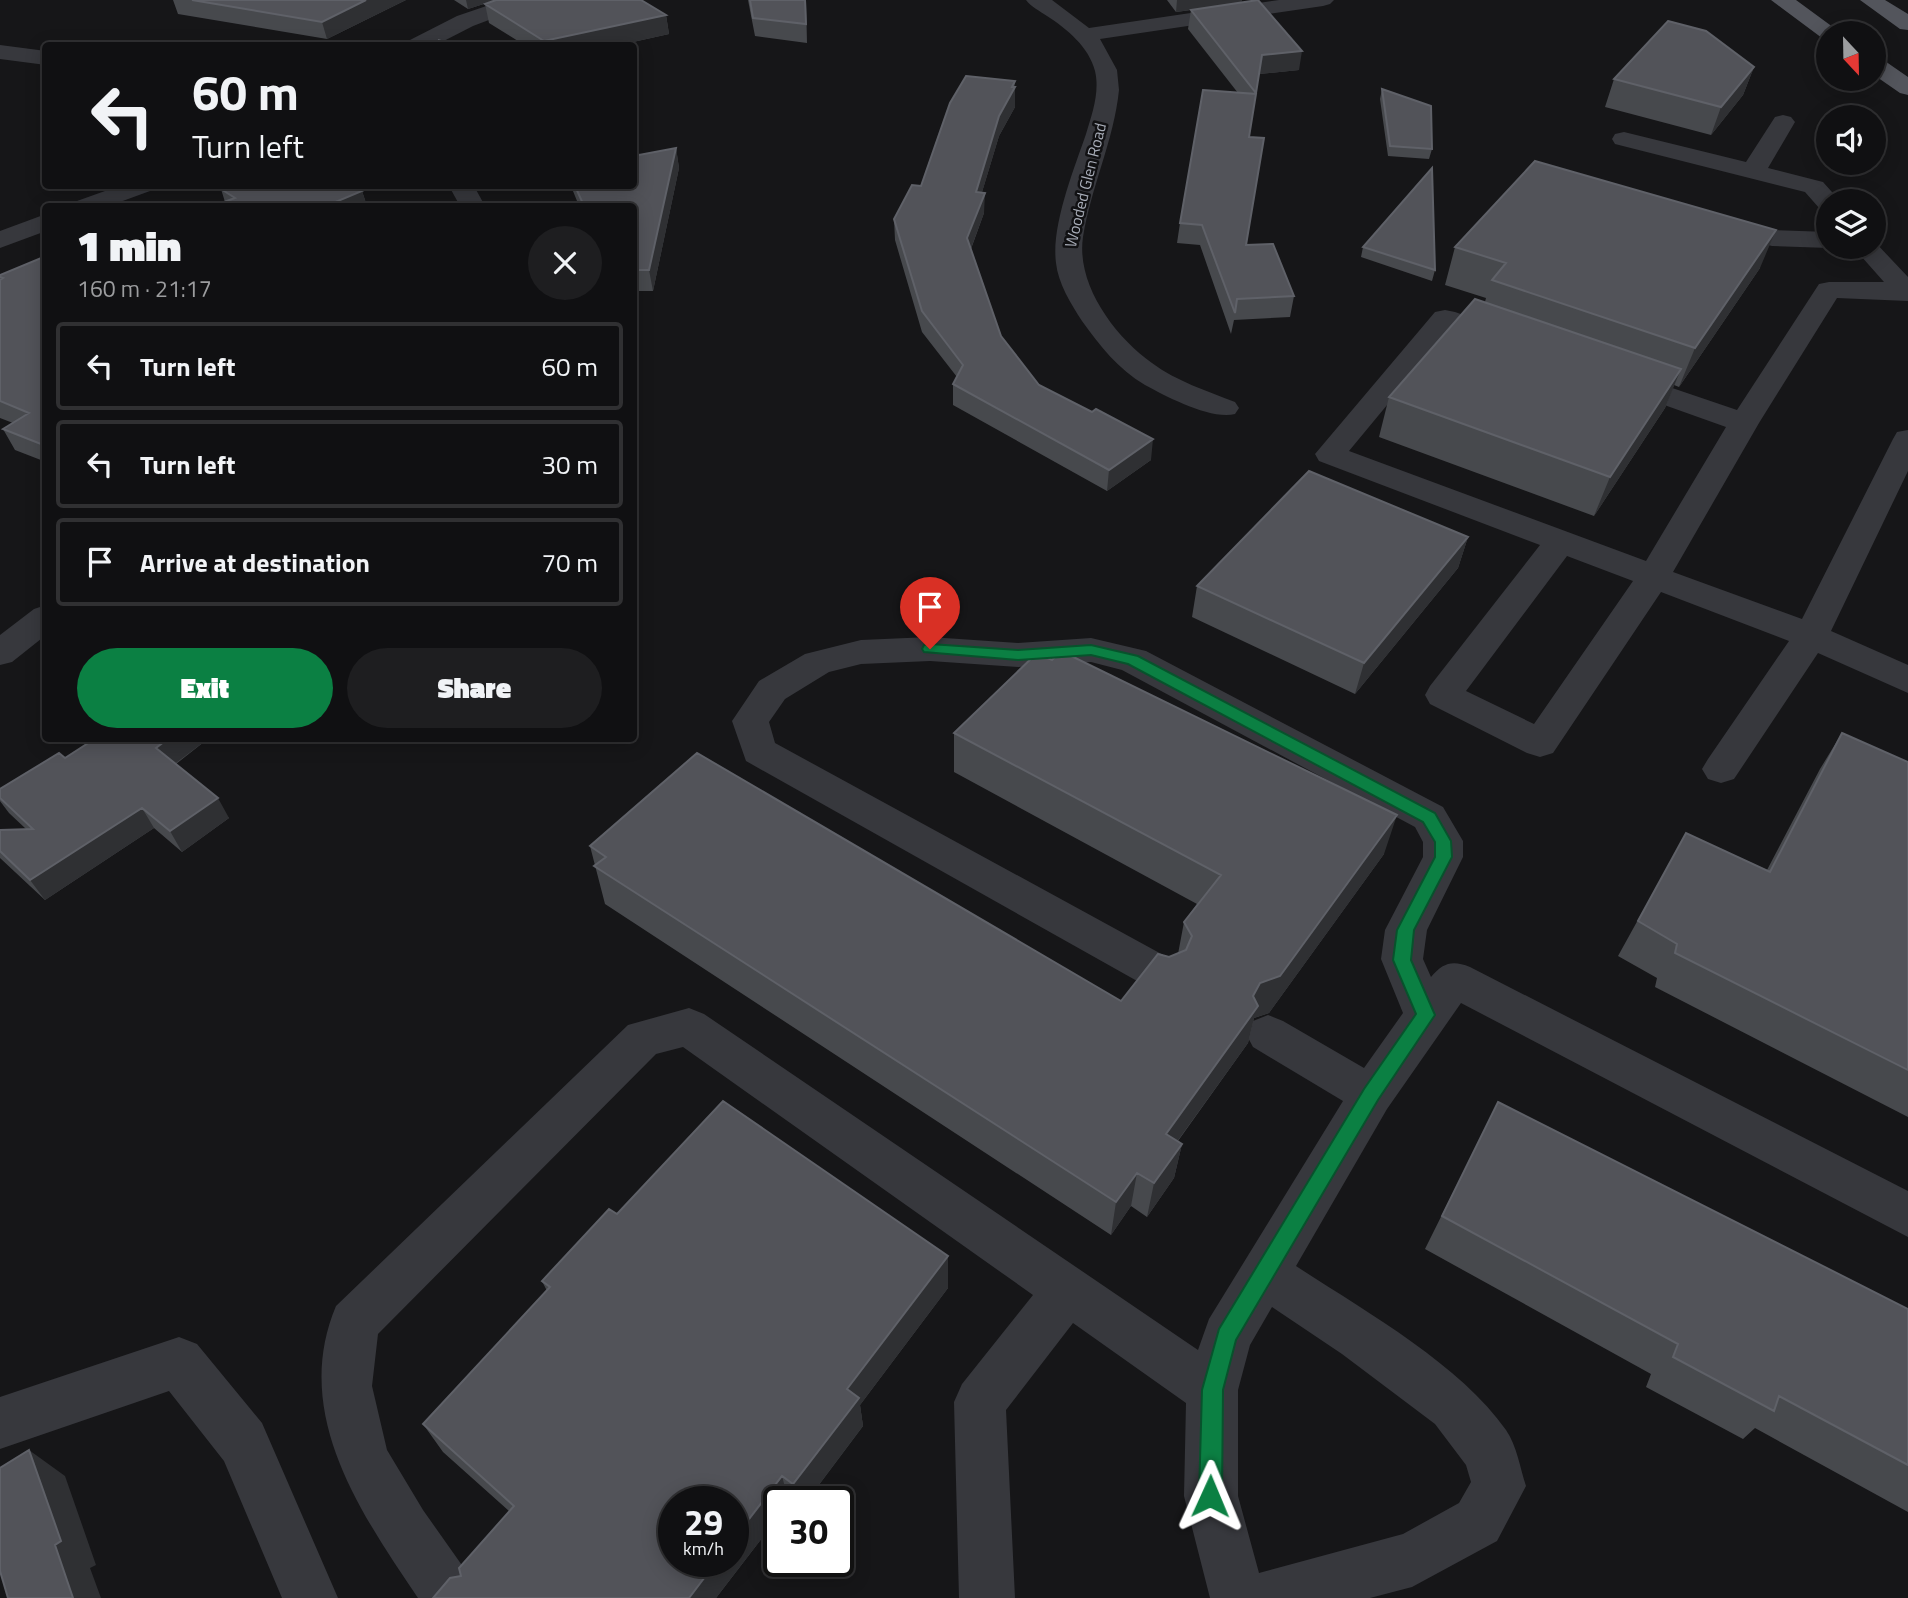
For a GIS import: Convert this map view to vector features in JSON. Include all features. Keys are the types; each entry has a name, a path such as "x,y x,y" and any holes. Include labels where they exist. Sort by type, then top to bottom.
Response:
{"main road":[{"path":"1782,0 1816,23"},
{"path":"1871,0 1908,24"},
{"path":"1886,72 1908,88"}],"street":[{"path":"424,42 465,21 524,0"},
{"name":"Wooded Glen Road","path":"1037,0 1051,8 1083,35 1100,54 1108,84 1068,254 1073,281 1114,342 1138,368 1163,384 1224,408"},
{"path":"1083,35 1323,0"},
{"path":"0,52 42,57"},
{"path":"1752,173 1783,122"},
{"path":"1624,139 1816,189"},
{"path":"94,203 133,189"},
{"path":"1694,217 1772,238 1816,240"},
{"path":"0,240 42,224"},
{"path":"1878,259 1908,291"},
{"path":"1561,540 1443,695 1540,743 1654,576 1744,422 1829,290 1908,291"},
{"path":"1536,350 1445,318 1330,454 1811,636 1908,680"},
{"path":"1588,368 1744,422"},
{"path":"1721,769 1811,636 1908,439"},
{"path":"0,653 42,620"},
{"path":"1161,974 759,751 750,721 772,690 818,663 860,652 930,649 1018,655 1091,650 1133,660 1429,817 1443,841 1443,857 1406,930 1402,960 1440,997 1908,1215"},
{"path":"1238,1598 1210,1496 1212,1390 1227,1336 1371,1095 1440,997"},
{"path":"451,1598 404,1529 363,1460 346,1386 354,1323 643,1038 689,1027 1212,1390"},
{"path":"1268,1034 1371,1095"},
{"path":"1265,1274 1360,1337 1452,1406 1489,1451 1499,1486 1478,1522 1412,1559 1267,1598"},
{"path":"986,1598 980,1402 1068,1290"},
{"path":"0,1423 179,1362 243,1442 310,1598"}],"building":[{"path":"192,0 366,0 322,22"},
{"path":"496,0 641,0 666,15 544,41 485,4"},
{"path":"750,0 805,0 806,24 753,18"},
{"path":"1258,0 1302,51 1262,55 1256,93 1191,10"},
{"path":"1668,21 1706,31 1754,67 1721,107 1614,79"},
{"path":"966,76 1015,81 1012,87 1015,87 999,116 976,192 985,193 967,238 1001,336 1039,385 1092,412 1096,409 1153,439 1109,470 953,384 963,365 922,311 894,219 912,185 921,186 950,103"},
{"path":"1382,89 1431,106 1432,149 1390,146"},
{"path":"1203,90 1256,94 1249,137 1264,138 1246,245 1273,244 1294,296 1237,299 1235,313 1202,225 1180,223"},
{"path":"676,148 649,270 637,270 637,203 583,203 576,189 637,189 637,153 639,155"},
{"path":"1535,161 1776,230 1695,348 1492,280 1506,263 1455,247"},
{"path":"1432,168 1435,270 1363,247"},
{"path":"221,189 362,191 333,203 221,203 235,198"},
{"path":"42,258 42,444 3,429 29,413 0,401 0,280 3,278 0,275"},
{"path":"1475,299 1681,369 1610,477 1389,397"},
{"path":"1309,471 1468,537 1364,663 1197,586"},
{"path":"1061,651 1397,815 1280,976 1260,983 1253,996 1258,1006 1166,1134 1182,1144 1154,1183 1137,1173 1116,1202 594,866 606,857 590,846 697,753 1121,1001 1158,954 1169,957 1186,950 1192,936 1184,922 1221,875 954,733 1037,653 1052,660"},
{"path":"1842,733 1908,762 1908,1070 1675,953 1677,944 1638,921 1686,833 1770,872"},
{"path":"90,742 164,742 156,748 218,798 170,831 142,808 30,880 0,851 0,830 33,829 0,798 0,789 59,753 65,758"},
{"path":"723,1101 948,1256 847,1389 859,1398 793,1484 782,1476 774,1486 763,1486 763,1501 749,1519 749,1486 658,1486 658,1577 705,1577 689,1598 433,1598 450,1578 461,1576 459,1568 514,1506 423,1424 550,1287 542,1281 609,1209 617,1214"},
{"path":"1498,1102 1908,1309 1908,1465 1779,1396 1774,1411 1673,1357 1678,1344 1442,1216"},
{"path":"29,1450 61,1541 55,1545 73,1598 8,1598 0,1571 0,1468"}],"route":[{"path":"930,649 1018,655 1091,650 1133,660 1429,817 1443,841 1443,857 1406,930 1402,960 1426,1015 1371,1095 1227,1336 1212,1390 1210,1496"}]}
